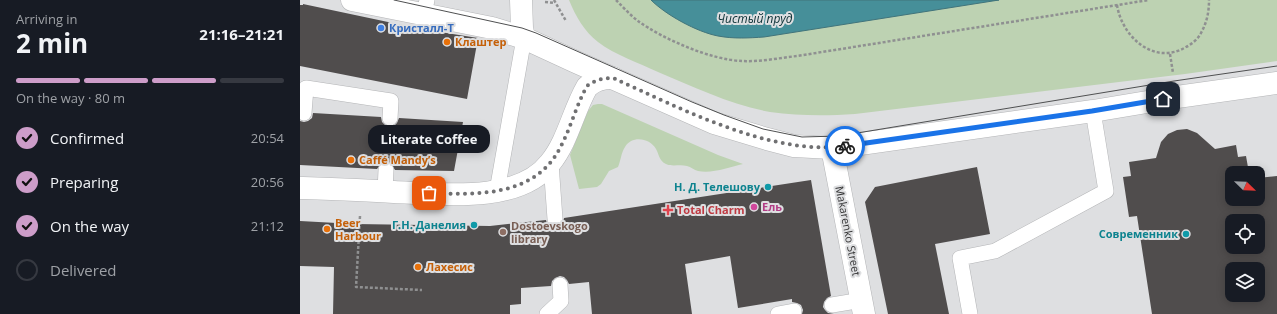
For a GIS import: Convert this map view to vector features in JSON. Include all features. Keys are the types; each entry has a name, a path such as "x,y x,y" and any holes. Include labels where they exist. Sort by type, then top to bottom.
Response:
{"main road":[{"path":"352,0 425,7 524,38 722,125 794,146 832,148 1277,83"},
{"path":"522,0 522,28 524,38"},
{"path":"300,188 464,195 497,191 522,184 540,174 561,147 587,86 593,81 603,78 613,78"},
{"name":"Makarenko Street","path":"832,148 863,307"}],"lane":[{"path":"497,191 524,38"},
{"path":"304,113 306,88 391,101 390,118"},
{"path":"970,314 960,258 995,251 1106,191 1092,111"},
{"path":"550,163 555,219"},
{"path":"385,191 386,170"},
{"path":"547,314 561,301 560,285"},
{"path":"832,305 863,307"},
{"path":"778,314 794,311"}],"path":[{"path":"616,0 637,21 684,46 714,56 742,61 767,60 797,56 1149,0"},
{"path":"1118,5 1118,12 1124,27 1134,40 1161,54 1170,54 1178,52 1191,44 1201,34 1208,15 1210,0"},
{"path":"543,2 555,2 566,20"},
{"path":"1170,54 1174,75"},
{"path":"360,216 356,287 422,290"}],"green space":[{"path":"569,0 1277,0 1277,61 1185,74 855,114 791,114 770,112 741,105 685,84 619,55 598,42 589,33 578,18"},
{"path":"602,104 718,155 743,164 709,172 697,171 684,165 668,165 662,161 656,149 650,142 636,139 628,143 625,147 618,167 609,171 601,184 597,187 579,189 570,155 588,111 593,105"}],"water":[{"name":"Чистый пруд","path":"651,0 999,0 764,37 730,38 710,34 692,27 673,17"}],"building":[{"path":"303,4 440,33 478,38 467,99 300,66 300,5"},
{"path":"313,113 381,117 382,122 390,127 397,123 399,118 463,122 454,171 395,170 391,163 386,161 382,162 377,169 300,165 300,121 308,121 312,118"},
{"name":"Современник","path":"1187,129 1197,133 1215,149 1236,145 1238,157 1246,156 1248,166 1225,166 1225,206 1265,206 1265,177 1277,176 1277,314 1152,314 1137,216 1129,217 1123,177 1131,176 1129,162 1156,158 1161,142 1168,134 1177,130"},
{"path":"977,167 990,234 935,244 949,314 888,314 865,202 875,187"},
{"path":"811,180 831,296 824,302 823,307 828,313 834,314 802,314 803,310 801,305 792,302 792,299 738,308 730,256 685,264 692,314 592,314 589,282 569,284 564,277 560,276 552,281 551,286 521,288 521,304 510,305 510,314 333,314 334,267 300,266 300,221 355,224 490,226 546,220 547,224 556,228 560,227 564,218"}],"tram line":[{"path":"394,0 522,28 724,115 763,129 802,137 839,136 1174,81 1277,66"}],"way so far":[{"path":"429,193 464,195 497,191 522,184 540,174 561,147 587,86 593,81 603,78 613,78 714,123 767,139 794,146 832,148 845,146"}],"place":[{"name":"Кристалл-Т","path":"381,28"},
{"name":"Клаштер","path":"447,42"},
{"name":"Caffé Mandy’s","path":"351,160"},
{"name":"Н. Д. Телешову","path":"768,187"},
{"name":"Literate Coffee","path":"429,193"},
{"name":"Ель","path":"754,207"},
{"name":"Total Charm","path":"668,210"},
{"name":"Г.Н. Данелия","path":"474,225"},
{"name":"Beer Harbour","path":"327,229"},
{"name":"Dostoevskogo library","path":"503,232"},
{"name":"Современник","path":"1186,234"},
{"name":"Лахесис","path":"418,267"}],"route":[{"path":"845,146 1092,111 1163,99"}]}
